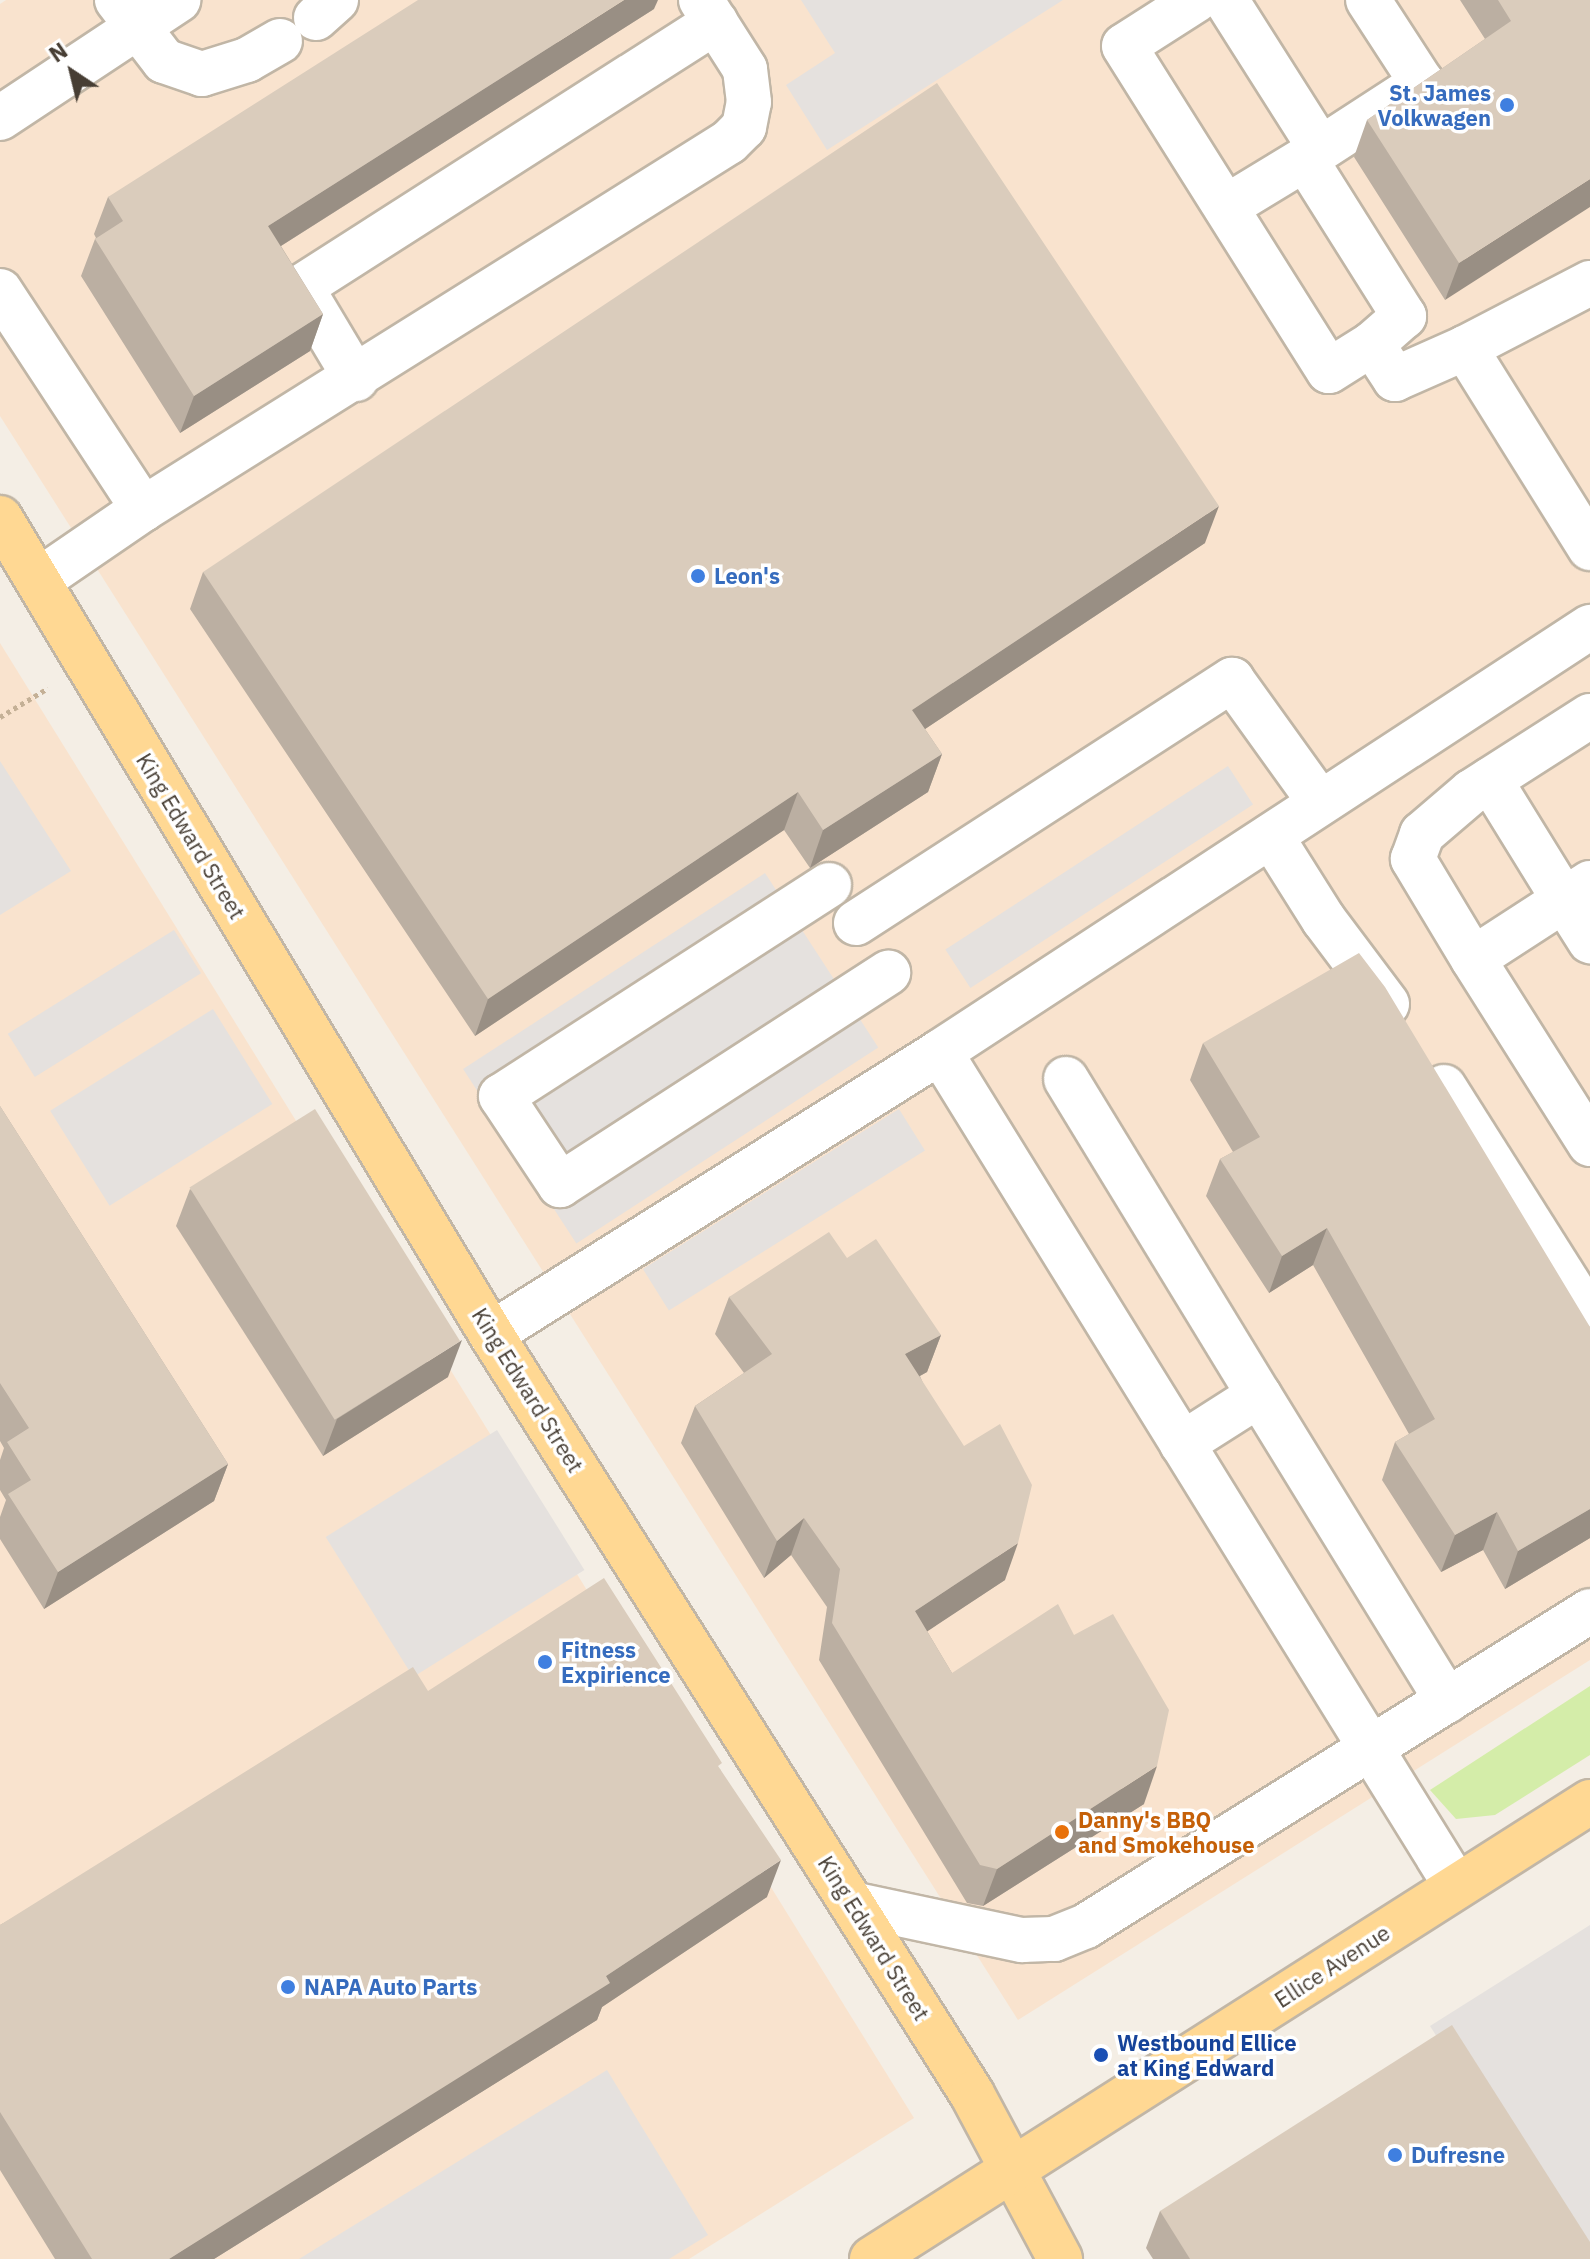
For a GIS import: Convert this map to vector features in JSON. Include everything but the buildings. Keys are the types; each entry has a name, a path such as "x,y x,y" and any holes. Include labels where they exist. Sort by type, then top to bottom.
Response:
{"main road":[{"name":"King Edward Street","path":"0,518 491,1334 972,2094 1060,2259"},
{"name":"Ellice Avenue","path":"872,2259 1590,1802"}],"lane":[{"path":"0,118 126,14 178,0"},
{"path":"1196,0 1124,46 1329,371 1372,344 1404,316 1226,0"},
{"path":"1226,207 1422,83 1368,0"},
{"path":"38,581 143,509 356,379 729,142 744,127 749,102 745,69 709,11 301,287 356,379"},
{"path":"126,14 164,61 202,74 247,60 280,41"},
{"path":"0,291 143,509"},
{"path":"1372,344 1395,379 1585,297"},
{"path":"1465,348 1578,501 1590,548"},
{"path":"491,1334 940,1052 1271,836 1319,801 1590,627"},
{"path":"856,923 1232,680 1319,801"},
{"path":"1590,716 1490,780 1422,834 1413,859 1590,1144"},
{"path":"1490,780 1577,892 1590,941"},
{"path":"1271,836 1324,920 1418,1046 1590,1318"},
{"path":"829,885 501,1096 560,1185 888,973"},
{"path":"1473,959 1577,892"},
{"path":"940,1052 1456,1886"},
{"path":"1066,1079 1447,1701"},
{"path":"1182,1444 1259,1395"},
{"path":"852,1904 1022,1940 1054,1939 1086,1926 1590,1611"}],"path":[{"path":"0,717 48,688"}],"shaded area":[{"path":"6,0 1590,0 1590,1660 1018,2020 0,416 0,4"},
{"path":"801,0 1063,0 827,150 786,85 835,53"},
{"path":"0,643 914,2118 689,2259 0,2259"},
{"path":"0,761 71,871 0,915"},
{"path":"1228,766 1253,805 970,988 945,950"},
{"path":"765,873 878,1047 576,1244 463,1069"},
{"path":"174,930 201,973 35,1077 8,1034"},
{"path":"213,1009 272,1104 110,1206 50,1111"},
{"path":"899,1109 925,1151 669,1311 643,1269"},
{"path":"497,1430 584,1570 413,1677 326,1537"},
{"path":"1590,1925 1590,2259 1578,2259 1430,2026"},
{"path":"607,2070 708,2235 669,2259 299,2259"}],"green space":[{"path":"1590,1686 1590,1755 1495,1815 1456,1819 1430,1790"}],"place":[{"name":"St. James Volkwagen","path":"1507,105"},
{"name":"Leon's","path":"698,576"},
{"name":"Fitness Expirience","path":"545,1662"},
{"name":"Danny's BBQ and Smokehouse","path":"1062,1832"},
{"name":"NAPA Auto Parts","path":"288,1987"},
{"name":"Westbound Ellice at King Edward","path":"1101,2055"},
{"name":"Dufresne","path":"1395,2155"}]}
